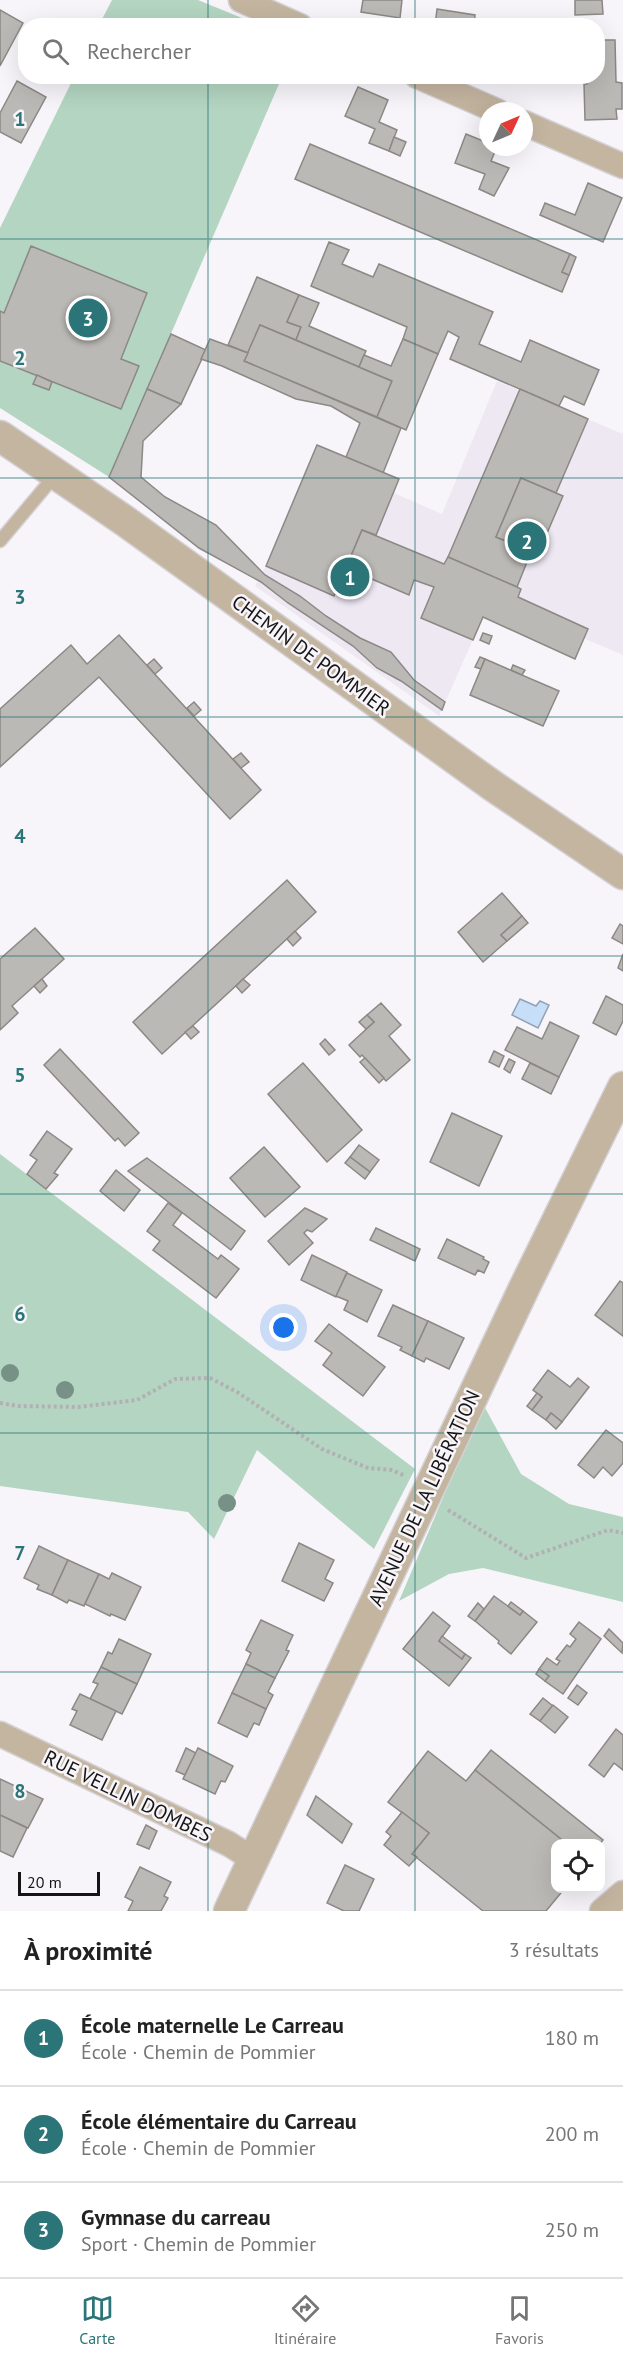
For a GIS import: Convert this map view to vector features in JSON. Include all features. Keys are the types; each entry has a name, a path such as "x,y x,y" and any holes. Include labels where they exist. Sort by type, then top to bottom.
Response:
{"street":[{"path":"241,0 282,18"},
{"path":"435,84 479,103"},
{"path":"533,127 623,166"},
{"name":"CHEMIN DE POMMIER","path":"0,436 57,473 483,779 623,874"},
{"name":"AVENUE DE LA LIBÉRATION","path":"229,1911 425,1495 623,1087"},
{"name":"RUE VELLIN DOMBES","path":"0,1734 229,1844 254,1860"}],"lane":[{"path":"0,541 57,473"}],"path":[{"path":"0,1403 18,1406 90,1406 137,1400 175,1379 210,1378 237,1392 322,1449 368,1468 404,1475 425,1495 526,1558 608,1530 623,1533"}],"shaded area":[{"path":"497,381 623,434 623,655 491,599 439,716 255,586 266,566 317,445 394,493 442,514"}],"green space":[{"path":"112,0 198,0 242,18 103,18"},
{"path":"71,84 279,84 109,477 0,408 0,228"},
{"path":"0,1154 415,1469 374,1549 257,1450 214,1539 188,1512 0,1486"},
{"path":"483,1404 521,1474 569,1504 623,1517 623,1602 483,1568 449,1574 399,1601"}],"water":[{"path":"520,999 536,1006 540,1001 549,1005 538,1028 512,1015"}],"building":[{"path":"363,0 402,0 400,18 361,12"},
{"path":"575,0 602,0 603,14 575,15"},
{"path":"437,9 475,15 475,18 436,18"},
{"path":"0,10 18,20 18,32 0,66"},
{"path":"605,40 615,40 616,82 622,83 622,109 616,109 617,119 585,120 584,84 605,84"},
{"path":"17,81 18,84 22,84 46,97 21,143 0,132 0,113"},
{"path":"358,87 388,100 379,122 397,130 389,151 369,143 375,129 345,116"},
{"path":"466,134 479,139 479,156 493,156 491,161 509,168 494,196 479,189 485,174 455,163"},
{"path":"394,137 406,142 400,156 389,151"},
{"path":"310,144 570,254 562,272 569,275 562,292 295,179"},
{"path":"588,183 622,198 603,242 540,215 545,203 575,215"},
{"path":"329,242 349,250 342,264 373,277 379,264 493,312 479,344 521,362 530,340 599,370 584,405 564,396 559,406 450,359 459,337 448,331 438,354 403,339 407,327 311,286"},
{"path":"31,246 147,293 121,359 139,366 121,409 0,361 0,311 4,313"},
{"path":"570,254 576,257 569,275 562,272"},
{"path":"257,277 299,295 287,322 301,327 296,340 260,325 248,353 228,345"},
{"path":"299,295 319,303 309,326 366,351 359,367 296,340 301,327 287,322"},
{"path":"260,325 392,381 377,417 244,361"},
{"path":"171,334 206,350 181,404 147,389"},
{"path":"210,339 248,353 244,361 401,428 383,473 346,457 360,423 331,406 296,399 201,359"},
{"path":"403,339 438,354 406,430 377,417 392,381 359,367 364,355 391,366"},
{"path":"37,375 52,382 49,390 33,384"},
{"path":"147,389 181,404 143,441 141,477 165,497 216,525 265,575 300,596 360,638 391,652 414,680 445,702 442,710 401,681 377,668 353,646 288,603 261,582 199,548 109,477"},
{"path":"520,389 588,419 556,493 521,478 496,537 531,552 517,587 448,557"},
{"path":"317,445 399,479 376,535 362,530 334,596 266,566"},
{"path":"521,478 563,496 538,554 496,537"},
{"path":"362,530 444,564 448,557 517,587 521,589 518,597 588,629 575,659 483,617 473,640 421,618 434,587 414,580 409,595 346,568"},
{"path":"483,633 492,636 489,644 480,640"},
{"path":"119,635 261,790 230,819 99,677 0,767 0,709 71,645 87,664"},
{"path":"480,657 485,659 481,669 475,667"},
{"path":"154,659 162,668 155,674 147,665"},
{"path":"485,659 559,691 543,726 470,695"},
{"path":"513,665 525,670 522,675 511,670"},
{"path":"194,702 201,710 194,716 187,708"},
{"path":"241,753 249,762 241,768 233,759"},
{"path":"287,880 316,912 162,1054 133,1022"},
{"path":"502,893 522,916 501,935 507,941 483,962 458,932"},
{"path":"522,916 528,923 507,941 501,935"},
{"path":"620,924 623,926 623,944 612,938"},
{"path":"35,928 64,959 12,1006 18,1013 0,1030 0,959"},
{"path":"295,931 301,938 293,946 287,939"},
{"path":"623,954 623,971 618,968"},
{"path":"42,979 47,986 40,993 34,986"},
{"path":"243,979 250,985 242,993 236,986"},
{"path":"606,996 623,1005 623,1021 616,1035 593,1023"},
{"path":"381,1003 401,1025 389,1036 410,1060 386,1081 362,1055 360,1057 349,1045 374,1022 367,1015"},
{"path":"367,1015 374,1022 366,1029 359,1022"},
{"path":"550,1022 579,1036 559,1077 505,1050 517,1027 542,1039"},
{"path":"193,1026 199,1032 191,1039 185,1032"},
{"path":"325,1039 335,1050 329,1055 320,1044"},
{"path":"60,1049 139,1133 125,1146 118,1138 115,1141 44,1065"},
{"path":"494,1051 504,1056 499,1067 489,1062"},
{"path":"365,1058 384,1078 379,1083 360,1062"},
{"path":"509,1059 515,1062 510,1073 504,1069"},
{"path":"303,1063 362,1130 327,1162 268,1094"},
{"path":"530,1063 559,1077 551,1094 522,1079"},
{"path":"452,1113 502,1136 479,1186 430,1162"},
{"path":"47,1131 72,1149 54,1173 58,1175 46,1189 27,1174 37,1160 30,1155"},
{"path":"359,1145 379,1160 370,1172 350,1157"},
{"path":"264,1147 300,1187 265,1217 230,1178"},
{"path":"350,1157 370,1172 365,1179 345,1163"},
{"path":"147,1158 245,1231 231,1250 128,1171"},
{"path":"116,1170 140,1190 124,1211 100,1191"},
{"path":"168,1203 182,1213 173,1225 218,1259 221,1255 239,1269 216,1298 153,1250 160,1241 147,1231"},
{"path":"305,1208 327,1219 312,1232 307,1230 304,1233 313,1243 289,1265 268,1241"},
{"path":"376,1228 420,1249 415,1261 370,1240"},
{"path":"447,1239 484,1257 483,1259 489,1262 484,1273 478,1270 475,1275 438,1258"},
{"path":"312,1255 347,1272 336,1297 301,1280"},
{"path":"347,1273 382,1290 367,1322 344,1310 348,1301 336,1296"},
{"path":"620,1281 623,1283 623,1336 595,1315"},
{"path":"393,1305 428,1321 412,1356 400,1350 402,1347 378,1336"},
{"path":"428,1321 464,1338 449,1369 426,1358 424,1362 412,1356"},
{"path":"329,1324 385,1367 363,1396 323,1365 332,1353 315,1341"},
{"path":"548,1370 570,1387 578,1378 589,1387 562,1422 551,1413 546,1420 532,1410 542,1397 533,1390"},
{"path":"537,1393 542,1397 532,1410 527,1406"},
{"path":"551,1413 562,1422 556,1429 546,1420"},
{"path":"606,1430 623,1443 623,1463 612,1476 603,1467 594,1478 578,1465"},
{"path":"299,1543 334,1560 325,1579 333,1583 324,1601 282,1581"},
{"path":"39,1546 68,1560 52,1595 37,1589 39,1585 24,1578"},
{"path":"68,1560 99,1574 84,1606 69,1600 67,1603 52,1595"},
{"path":"112,1573 141,1587 125,1620 111,1614 110,1616 85,1604 99,1574 109,1579"},
{"path":"494,1596 520,1615 523,1611 537,1622 511,1654 475,1621"},
{"path":"511,1602 523,1611 520,1615 508,1606"},
{"path":"478,1603 484,1609 475,1621 468,1616"},
{"path":"433,1612 450,1626 439,1641 462,1659 465,1654 471,1658 449,1686 403,1649"},
{"path":"261,1620 293,1635 286,1650 289,1651 275,1678 246,1664 251,1653 246,1650"},
{"path":"579,1622 601,1639 563,1694 545,1681 549,1676 539,1669 547,1658 557,1665 560,1661 556,1659 567,1645 570,1647 576,1639 570,1634"},
{"path":"609,1629 623,1643 622,1653 604,1636"},
{"path":"442,1636 465,1654 462,1659 439,1641"},
{"path":"119,1639 151,1654 137,1684 101,1667 108,1652 112,1654"},
{"path":"246,1664 275,1678 268,1692 273,1695 266,1709 232,1693"},
{"path":"101,1667 137,1684 122,1714 90,1699 98,1684 93,1682"},
{"path":"539,1669 549,1676 545,1681 536,1674"},
{"path":"577,1685 587,1693 578,1705 568,1698"},
{"path":"232,1693 266,1709 259,1725 254,1723 247,1737 218,1723"},
{"path":"80,1694 116,1711 102,1740 70,1725 77,1711 72,1709"},
{"path":"543,1698 553,1706 540,1721 530,1714"},
{"path":"553,1705 568,1717 555,1733 540,1721"},
{"path":"616,1729 623,1735 623,1770 614,1763 604,1777 589,1765"},
{"path":"186,1748 196,1753 185,1775 176,1771"},
{"path":"198,1748 233,1766 225,1782 221,1781 215,1794 183,1779"},
{"path":"491,1750 602,1839 561,1839 475,1770"},
{"path":"428,1751 466,1781 475,1770 561,1839 551,1839 551,1893 561,1893 546,1911 483,1911 412,1854 429,1833 388,1802"},
{"path":"0,1779 43,1799 28,1828 0,1815"},
{"path":"316,1796 352,1824 342,1843 307,1815"},
{"path":"402,1812 429,1833 412,1854 417,1857 409,1866 384,1845 391,1836 386,1832"},
{"path":"0,1815 27,1828 13,1857 0,1851"},
{"path":"146,1825 157,1831 149,1849 137,1844"},
{"path":"345,1865 374,1879 359,1911 344,1911 327,1903"},
{"path":"140,1867 171,1882 164,1896 168,1898 161,1911 128,1911 133,1901 125,1897"}],"place":[{"name":"Gymnase du carreau","path":"88,318"},
{"name":"École élémentaire du Carreau","path":"527,541"},
{"name":"École maternelle Le Carreau","path":"350,577"}]}
